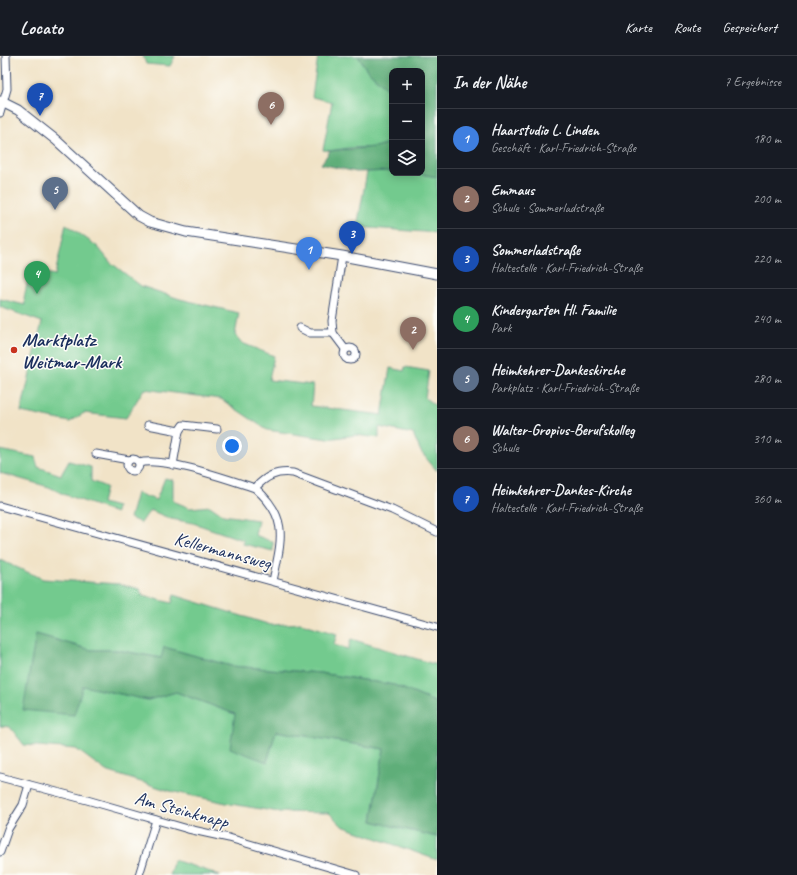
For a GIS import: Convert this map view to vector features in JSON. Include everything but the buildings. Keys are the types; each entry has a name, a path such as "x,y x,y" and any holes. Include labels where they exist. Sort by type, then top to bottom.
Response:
{"street":[{"path":"0,113 2,101 7,89 6,56"},
{"path":"2,101 18,110 56,140 139,216 150,222 186,232 224,239 342,256 437,274"},
{"path":"342,256 332,321 333,334 345,349"},
{"path":"300,328 310,333 333,334"},
{"path":"173,465 179,431 183,424 217,428"},
{"path":"148,425 179,431"},
{"path":"96,454 129,460 135,459 139,463 173,465 255,488 274,508 282,534 273,581"},
{"path":"129,460 128,466 132,471 138,469 139,463"},
{"path":"255,488 262,480 273,474 282,472 293,473 392,510 437,532"},
{"name":"Kellermannsweg","path":"0,506 437,627"},
{"name":"Am Steinknapp","path":"0,777 188,829 229,838 356,875"},
{"path":"0,852 8,829 23,805 29,785"},
{"path":"139,875 156,820"}],"green space":[{"path":"143,56 175,56 170,66 146,64"},
{"path":"318,56 358,56 367,70 389,90 389,143 377,147 347,148 330,151 323,150 332,102 312,97"},
{"path":"358,56 437,56 437,177 425,175 425,68 389,68 389,90 367,70"},
{"path":"389,143 389,171 356,172 321,164 330,151 369,148"},
{"path":"389,171 389,176 425,176 425,175 437,177 437,233 357,227 367,172"},
{"path":"66,224 98,247 110,262 141,286 180,299 239,313 235,335 242,343 274,356 269,380 313,385 311,406 382,415 390,368 404,371 405,367 429,371 425,398 437,407 437,471 421,452 413,434 379,427 379,438 355,435 328,439 267,430 221,399 144,389 126,418 84,413 70,422 21,412 42,322 0,307 0,299 25,305 24,298 30,270 55,275"},
{"path":"0,450 35,457 38,467 61,475 69,461 91,467 91,481 106,487 102,503 117,507 116,513 63,494 49,487 0,473"},
{"path":"165,478 173,480 173,501 190,508 210,506 223,515 258,520 255,535 273,542 273,551 243,544 243,540 193,523 171,519 150,510 141,523 130,518 137,493 156,500"},
{"path":"0,560 43,579 119,584 140,589 143,596 172,603 174,595 271,625 301,623 337,634 334,645 348,649 351,639 437,665 437,703 394,685 320,673 231,666 164,647 162,658 117,650 91,650 36,634 83,686 148,700 176,692 235,714 267,762 276,731 384,749 372,821 437,837 437,860 342,826 329,813 279,812 231,804 170,791 106,771 76,749 24,745 10,727 0,726"},
{"path":"36,634 91,650 117,650 161,658 164,647 231,666 320,673 394,685 437,703 437,837 372,821 384,749 276,731 267,762 230,748 235,714 176,692 148,700 83,686 74,715 23,710"},
{"path":"174,860 220,875 169,875"}],"place":[{"name":"Heimkehrer-Dankes-Kirche","path":"40,116"},
{"name":"Walter-Gropius-Berufskolleg","path":"271,125"},
{"name":"Heimkehrer-Dankeskirche","path":"55,210"},
{"name":"Sommerladstraße","path":"352,254"},
{"name":"Haarstudio L. Linden","path":"309,270"},
{"name":"Kindergarten Hl. Familie","path":"37,294"},
{"name":"Marktplatz Weitmar-Mark","path":"14,350"},
{"name":"Emmaus","path":"413,350"}]}
